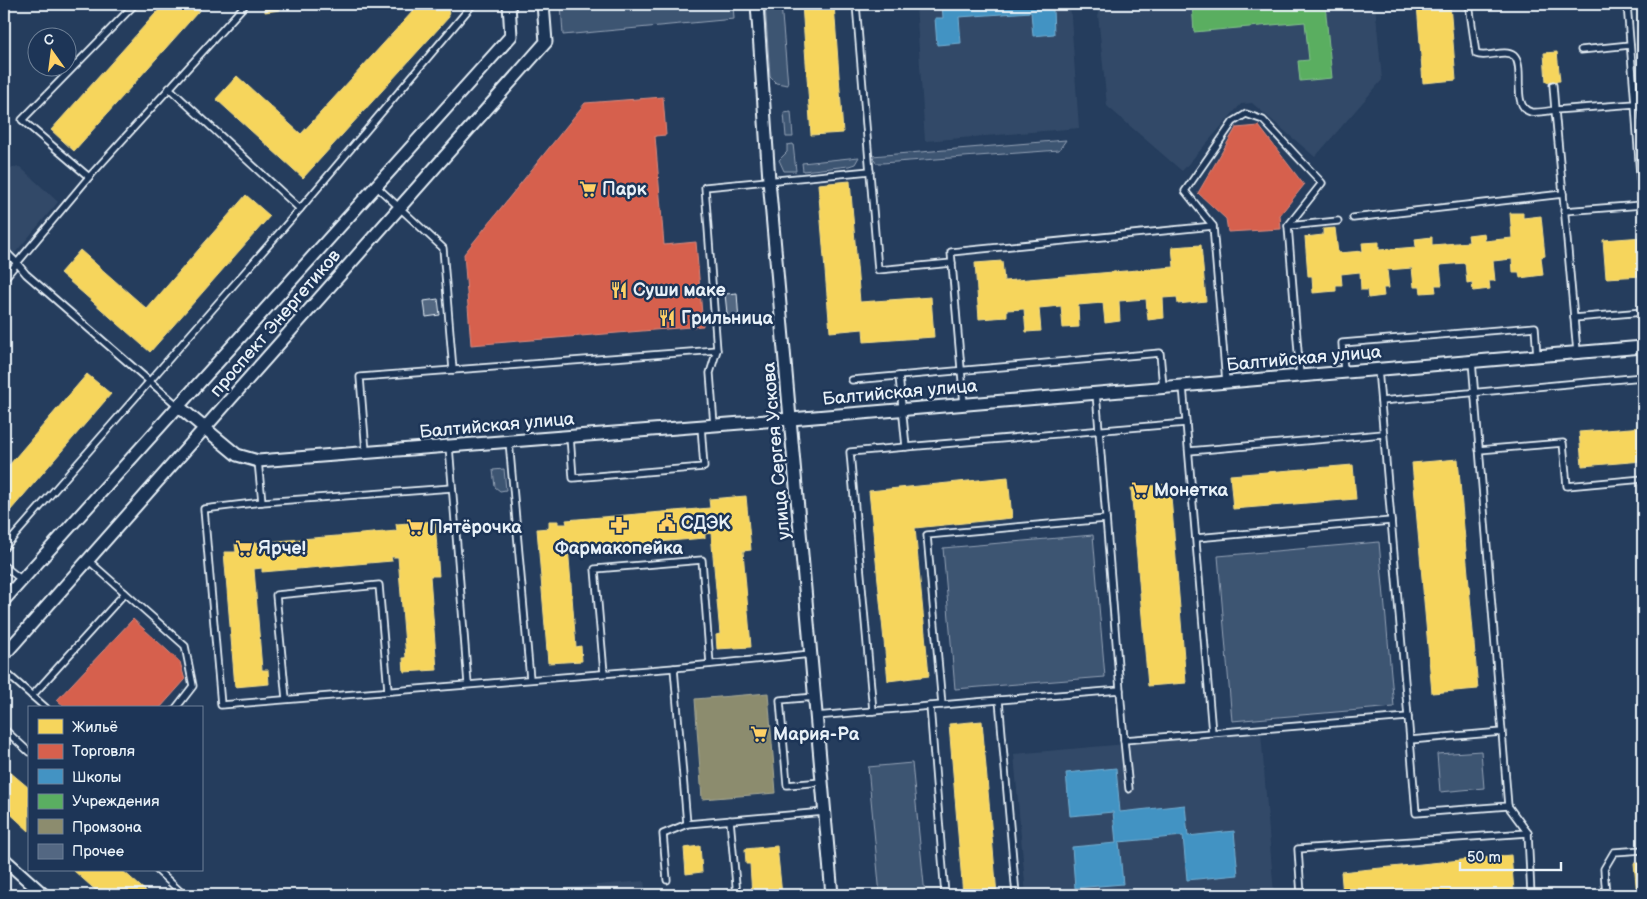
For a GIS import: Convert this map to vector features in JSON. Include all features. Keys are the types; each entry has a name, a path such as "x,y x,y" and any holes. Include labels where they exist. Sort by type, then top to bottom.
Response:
{"street":[{"name":"проспект Энергетиков","path":"4,600 511,36 509,4"},
{"name":"проспект Энергетиков","path":"4,656 546,42 543,4"},
{"name":"улица Сергея Ускова","path":"758,4 770,180 832,895"},
{"name":"Балтийская улица","path":"178,406 236,455 258,461 902,410 1643,347"},
{"path":"4,859 44,895"}],"lane":[{"path":"89,177 22,120 135,4"},
{"path":"4,279 89,177 244,6 243,4"},
{"path":"4,548 151,382 473,4"},
{"path":"856,4 878,270 952,263"},
{"path":"1469,4 1476,54 1480,56 1508,53 1514,56 1518,62 1521,102 1531,112 1643,103"},
{"path":"1564,211 1642,205 1627,4"},
{"path":"1581,50 1630,45"},
{"path":"1553,85 1577,352"},
{"path":"169,88 300,209"},
{"path":"1226,382 1213,226 1185,191 1232,122 1246,114 1263,120 1322,183 1288,226 1300,376"},
{"path":"714,425 710,373 717,350 705,187 870,171"},
{"path":"376,186 443,248 453,370"},
{"path":"1353,218 1562,194"},
{"path":"1288,226 1338,221"},
{"path":"964,404 952,252 1213,226"},
{"path":"4,250 26,274 178,406"},
{"path":"1574,318 1643,312"},
{"path":"1344,372 1342,343 1535,327 1538,356"},
{"path":"366,453 360,378 717,350"},
{"path":"852,380 1160,353 1163,387"},
{"path":"1472,361 1508,806 1528,833 1531,895"},
{"path":"1378,369 1416,813 1508,806"},
{"path":"899,376 906,447"},
{"path":"1381,401 1643,377"},
{"path":"1183,386 1212,733"},
{"path":"1096,393 1129,789"},
{"path":"873,711 850,452 1186,423"},
{"path":"570,436 573,478 704,467 701,426"},
{"path":"1189,451 1384,434"},
{"path":"509,441 530,680"},
{"path":"1479,450 1563,443 1567,486 1643,479"},
{"path":"449,446 468,684"},
{"path":"258,461 262,502"},
{"path":"452,488 262,502 204,509 221,706 388,690 674,668 811,654"},
{"path":"942,705 927,535 1106,519"},
{"path":"1196,538 1391,521"},
{"path":"89,560 185,646 193,686 178,706"},
{"path":"604,673 595,569 702,560 710,664"},
{"path":"4,566 22,580"},
{"path":"286,700 276,595 304,592 379,585 388,690"},
{"path":"32,696 125,593"},
{"path":"674,668 687,824"},
{"path":"4,671 44,706"},
{"path":"816,716 1120,690"},
{"path":"815,697 780,700 786,785 822,782"},
{"path":"999,700 1016,895"},
{"path":"930,706 944,895"},
{"path":"1124,740 1408,717"},
{"path":"4,729 28,751"},
{"path":"1410,740 1502,732"},
{"path":"667,880 663,834 687,824 824,812"},
{"path":"730,820 737,895"},
{"path":"1300,895 1298,849 1528,833"},
{"path":"1606,895 1604,869 1614,852 1643,850"},
{"path":"159,872 181,894"}],"shaded area":[{"path":"561,4 733,4 734,19 563,35"},
{"path":"765,4 781,4 788,85 776,83 770,77"},
{"path":"916,4 1070,4 1079,128 925,141"},
{"path":"1097,4 1375,4 1382,80 1315,157 1252,103 1241,104 1182,171 1107,106"},
{"path":"791,112 793,137 786,137 784,113"},
{"path":"1066,140 1059,150 882,163 876,163 872,156"},
{"path":"793,144 796,171 784,171 779,160 787,152 787,145"},
{"path":"859,157 855,164 849,166 803,171 802,163"},
{"path":"20,167 58,202 4,266 4,169"},
{"path":"504,469 506,490 500,491 495,487 493,470"},
{"path":"1093,535 1105,677 955,689 943,548"},
{"path":"1379,542 1394,707 1232,721 1218,556"},
{"path":"1261,732 1274,895 1026,895 1014,754"},
{"path":"1481,751 1484,788 1440,792 1437,754"},
{"path":"912,763 925,895 880,895 868,767"},
{"path":"644,881 646,895 484,895"}],"building: Жильё":[{"path":"164,4 205,4 74,151 51,130"},
{"path":"265,4 279,4 280,10 265,12"},
{"path":"413,4 448,4 449,17 303,178 216,99 237,76 301,134 414,10"},
{"path":"802,4 834,4 843,133 811,135"},
{"path":"1417,4 1450,4 1456,80 1423,83"},
{"path":"1557,52 1560,81 1546,82 1544,53"},
{"path":"850,181 860,302 931,297 934,337 864,342 863,329 830,332 818,184"},
{"path":"246,195 270,216 150,352 60,273 80,250 147,309"},
{"path":"1510,213 1523,213 1523,218 1541,216 1545,256 1541,257 1543,275 1520,278 1519,272 1513,272 1512,259 1493,261 1495,281 1489,281 1490,289 1473,291 1472,282 1467,283 1465,263 1440,265 1442,285 1435,285 1436,292 1421,293 1420,287 1414,287 1412,268 1387,270 1389,288 1383,288 1384,296 1368,298 1367,290 1361,290 1360,272 1341,274 1342,285 1336,285 1336,291 1313,293 1312,276 1308,276 1305,237 1323,235 1323,229 1335,228 1338,253 1363,251 1362,243 1379,242 1379,250 1416,247 1415,239 1432,237 1432,245 1469,242 1468,235 1484,233 1485,241 1512,238"},
{"path":"1643,237 1643,276 1606,278 1603,240"},
{"path":"1201,245 1206,301 1178,304 1177,297 1163,298 1164,318 1148,320 1146,299 1119,301 1120,321 1105,323 1103,303 1078,305 1079,327 1063,328 1061,306 1039,308 1041,331 1026,332 1024,309 1007,310 1007,317 979,319 975,263 1002,261 1004,281 1174,267 1172,247"},
{"path":"87,374 111,394 4,518 4,471"},
{"path":"1643,427 1643,461 1582,466 1579,432"},
{"path":"1458,459 1478,689 1432,693 1412,463"},
{"path":"1353,465 1356,499 1233,509 1230,475"},
{"path":"1008,477 1012,518 915,528 929,676 888,681 869,491"},
{"path":"1170,484 1186,683 1148,686 1131,488"},
{"path":"746,496 751,550 743,551 751,647 717,649 716,635 720,634 711,533 705,534 705,538 575,549 575,545 568,546 576,647 581,646 582,661 548,663 537,529 549,528 549,521 567,524 566,520 710,508 709,499"},
{"path":"435,521 439,576 430,576 437,670 404,672 403,658 406,658 398,557 391,557 392,561 262,572 262,568 254,569 262,670 268,670 269,684 235,687 224,552 236,552 235,544 245,544 245,547 253,547 253,543 397,531 396,524"},
{"path":"982,721 997,895 963,895 949,724"},
{"path":"4,767 28,787 28,830 4,808"},
{"path":"700,846 702,872 686,874 684,848"},
{"path":"777,846 782,895 752,895 750,864 746,864 745,849"},
{"path":"1511,855 1514,891 1474,895 1343,895 1341,872"},
{"path":"1634,863 1643,863 1643,895 1637,895"},
{"path":"75,872 124,872 149,894 101,895"}],"building: Торговля":[{"name":"Парк","path":"663,97 666,135 655,136 664,245 696,242 703,326 471,345 464,254 585,103"},
{"path":"1259,126 1304,185 1280,215 1281,229 1228,232 1226,219 1198,193 1236,128"},
{"path":"133,619 180,662 185,680 162,706 64,706 57,700"}],"building: Школы":[{"path":"942,4 1041,4 1042,10 1053,9 1054,34 1033,36 1031,12 959,17 961,43 937,45 935,18 943,18"},
{"path":"1116,768 1120,812 1185,805 1188,836 1234,831 1238,875 1187,880 1183,836 1119,842 1123,884 1075,888 1072,847 1116,843 1113,812 1070,816 1066,773"}],"building: Учреждения":[{"path":"1192,4 1325,4 1332,78 1300,81 1298,61 1309,60 1305,22 1194,32"}],"building: Промзона":[{"path":"768,693 776,793 702,799 695,699"}],"building: Прочее":[{"path":"737,293 739,322 728,323 725,294"},
{"path":"438,299 440,315 426,317 424,301"}],"place":[{"name":"Парк","path":"588,189"},
{"name":"Суши маке","path":"619,290"},
{"name":"Грильница","path":"667,318"},
{"name":"Монетка","path":"1140,490"},
{"name":"СДЭК","path":"667,523"},
{"name":"Фармакопейка","path":"619,525"},
{"name":"Пятёрочка","path":"415,527"},
{"name":"Ярче!","path":"244,548"},
{"name":"Мария-Ра","path":"759,734"}]}
